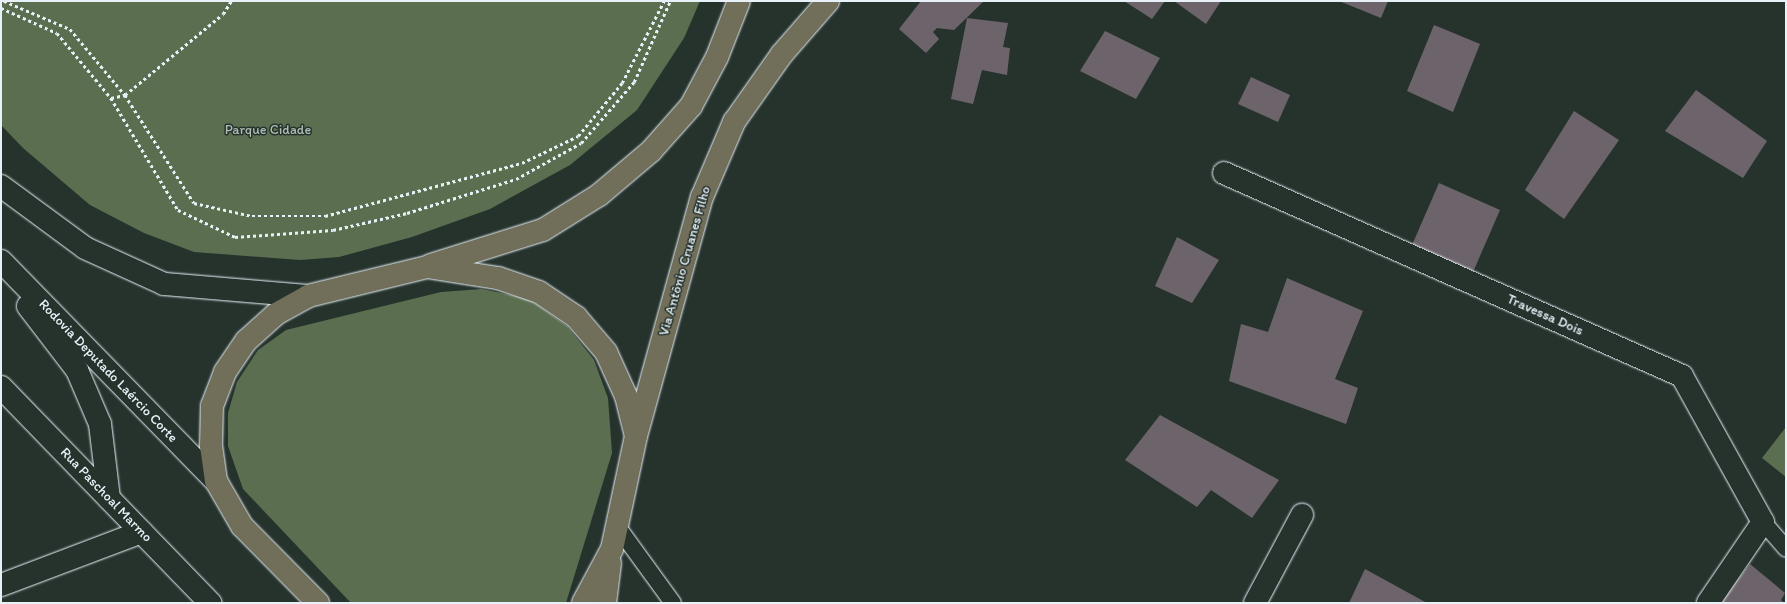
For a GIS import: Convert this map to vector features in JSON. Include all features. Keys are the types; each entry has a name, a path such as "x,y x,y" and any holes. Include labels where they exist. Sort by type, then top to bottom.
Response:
{"main road":[{"path":"318,603 242,526 216,481 211,446 212,406 225,372 246,341 276,314 308,296 427,266 543,230 599,195 651,151 691,106 717,57 739,1"},
{"name":"Via Antônio Cruanes Filho","path":"612,549 636,436 702,198 734,122 782,54 828,1"},
{"path":"427,266 498,278 539,292 576,317 606,352 626,396 636,436"},
{"path":"583,603 612,549"},
{"path":"605,603 612,549"}],"street":[{"name":"Travessa Dois","path":"1224,172 1682,376 1763,522"},
{"path":"1,186 86,248 164,284 308,296"},
{"name":"Rodovia Deputado Laércio Corte","path":"1,261 216,481"},
{"path":"1,270 77,370 100,424 108,498"},
{"name":"Rua Paschoal Marmo","path":"1,387 210,603"},
{"path":"1255,603 1302,515"},
{"path":"1708,603 1763,522"},
{"path":"1,585 141,532"}],"lane":[{"name":"Travessa Dois","path":"1763,522 1786,548"},
{"path":"617,526 673,603"}],"path":[{"path":"4,1 70,29 125,95 194,203 252,216 325,216 522,163 578,136 622,83 664,1"},
{"path":"111,98 125,95 223,14 231,1"},
{"path":"1,8 57,33 111,98 178,210 236,237 333,230 407,213 516,179 582,142 634,82 670,1"}],"green space":[{"name":"Parque Cidade","path":"1,1 700,1 684,38 637,110 570,165 490,209 412,237 339,257 300,260 194,252 144,233 90,205 23,148 1,125"},
{"path":"482,289 529,299 567,326 594,360 608,398 612,453 566,603 351,603 243,489 228,446 228,413 237,382 258,350 286,330 441,292"},
{"path":"1786,427 1786,477 1762,458"}],"building":[{"path":"921,1 983,2 954,30 937,28 933,32 939,39 926,53 899,29"},
{"path":"1124,1 1165,1 1152,19"},
{"path":"1174,1 1221,1 1206,24"},
{"path":"1339,1 1388,1 1381,18"},
{"path":"967,18 1008,23 1003,47 1010,48 1007,75 982,70 973,104 951,99"},
{"path":"1434,25 1480,44 1453,112 1407,91"},
{"path":"1105,31 1160,58 1136,99 1080,71"},
{"path":"1251,77 1290,95 1278,122 1238,104"},
{"path":"1696,90 1767,141 1743,178 1665,131"},
{"path":"1574,111 1619,140 1564,219 1525,190"},
{"path":"1439,183 1500,210 1473,272 1412,245"},
{"path":"1177,237 1219,260 1192,303 1155,286"},
{"path":"1287,278 1363,311 1335,379 1358,388 1346,424 1229,381 1241,324 1268,332"},
{"path":"1160,415 1279,480 1252,518 1211,490 1197,507 1125,460"},
{"path":"1750,564 1785,593 1781,600 1784,603 1720,603"},
{"path":"1365,569 1427,603 1349,603"}]}
